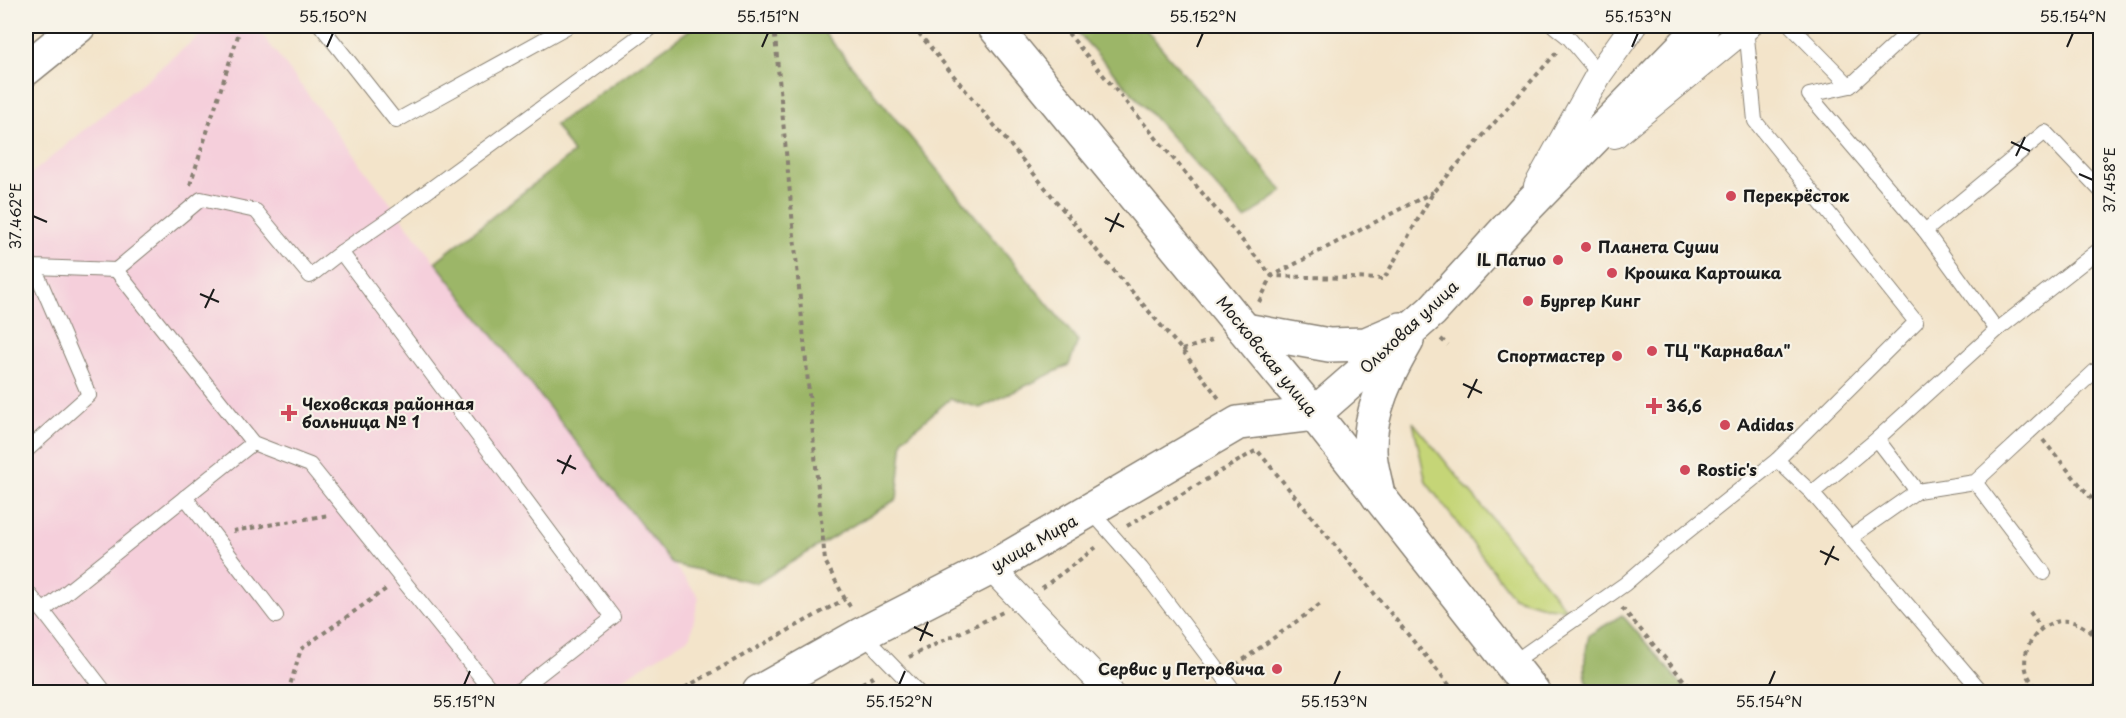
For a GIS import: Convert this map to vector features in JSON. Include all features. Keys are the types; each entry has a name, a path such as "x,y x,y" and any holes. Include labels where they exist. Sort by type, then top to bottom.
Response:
{"main road":[{"path":"26,69 79,26"},
{"name":"Московская улица","path":"994,26 1314,414 1533,693"},
{"name":"Ольховая улица","path":"1314,414 1432,311 1524,210 1703,26"},
{"path":"1245,330 1329,345 1366,344 1419,322"},
{"path":"1378,496 1370,450 1375,410 1389,373 1419,322"},
{"name":"улица Мира","path":"759,693 862,634 991,568 1238,423 1314,414"}],"street":[{"name":"Ольховая улица","path":"1524,210 1599,74 1633,26"},
{"name":"Ольховая улица","path":"1524,210 1747,26"},
{"path":"991,568 1110,693"}],"lane":[{"path":"321,26 396,121 568,26"},
{"path":"26,451 89,395 30,264 116,270 201,200 256,211 310,276 653,26"},
{"path":"1554,26 1569,38 1599,74"},
{"path":"1510,665 1625,584 1663,550 1777,460 1916,322 1755,121 1747,26"},
{"path":"1791,26 1850,86"},
{"path":"1915,26 1850,86 1809,95 1925,231 1997,330"},
{"path":"1925,231 2045,132 2100,190"},
{"path":"1812,493 1877,440 1997,330 2100,249"},
{"path":"341,252 613,617 517,693"},
{"path":"116,270 253,443 310,465 494,693"},
{"path":"1850,538 1917,491 1975,482 2033,428 2099,372"},
{"path":"1877,440 1917,491"},
{"path":"43,611 253,443"},
{"path":"1777,460 1812,493 1982,693"},
{"path":"1975,482 2044,573"},
{"path":"185,497 276,616"},
{"path":"1090,510 1141,568 1235,693"},
{"path":"26,590 105,693"},
{"path":"862,634 918,693"}],"path":[{"path":"180,217 241,26"},
{"path":"677,693 844,599 825,561 774,26"},
{"path":"913,26 1092,245 1182,350"},
{"path":"1062,26 1272,276 1384,279 1434,191 1569,38"},
{"path":"1272,276 1434,191"},
{"path":"2033,428 2100,509"},
{"path":"846,693 892,666 1024,603 1113,535 1257,450 1455,693"},
{"path":"2092,499 2100,492"},
{"path":"213,534 348,512"},
{"path":"288,693 302,649 401,578"},
{"path":"1625,584 1620,606 1694,693"},
{"path":"1221,676 1322,603"},
{"path":"2030,612 2041,628"},
{"path":"2044,693 2034,685 2028,674 2025,657 2030,640 2041,628 2059,621 2076,622 2091,631 2100,644"},
{"path":"2091,631 2100,623"},
{"path":"2088,692 2100,674"},
{"path":"2025,693 2034,685"}],"shaded area":[{"name":"Чеховская районная больница № 1","path":"211,26 256,26 435,262 699,597 690,637 601,692 26,692 26,178"}],"green space":[{"path":"695,26 819,26 1078,341 1069,365 980,408 950,399 903,439 897,499 757,583 672,564 435,262 573,153 555,125"},
{"path":"1072,26 1143,26 1283,191 1245,219"},
{"path":"1413,422 1566,609 1547,607 1513,597 1426,482"},
{"path":"1622,615 1688,692 1593,692 1585,672 1589,635"}],"place":[{"name":"Перекрёсток","path":"1731,196"},
{"name":"Планета Суши","path":"1586,247"},
{"name":"IL Патио","path":"1558,260"},
{"name":"Крошка Картошка","path":"1612,273"},
{"name":"Бургер Кинг","path":"1528,301"},
{"name":"ТЦ \"Карнавал\"","path":"1652,351"},
{"name":"Спортмастер","path":"1617,356"},
{"name":"36,6","path":"1654,406"},
{"name":"Чеховская районная больница № 1","path":"289,413"},
{"name":"Adidas","path":"1725,425"},
{"name":"Rostic's","path":"1685,470"},
{"name":"Сервис у Петровича","path":"1277,669"}]}
